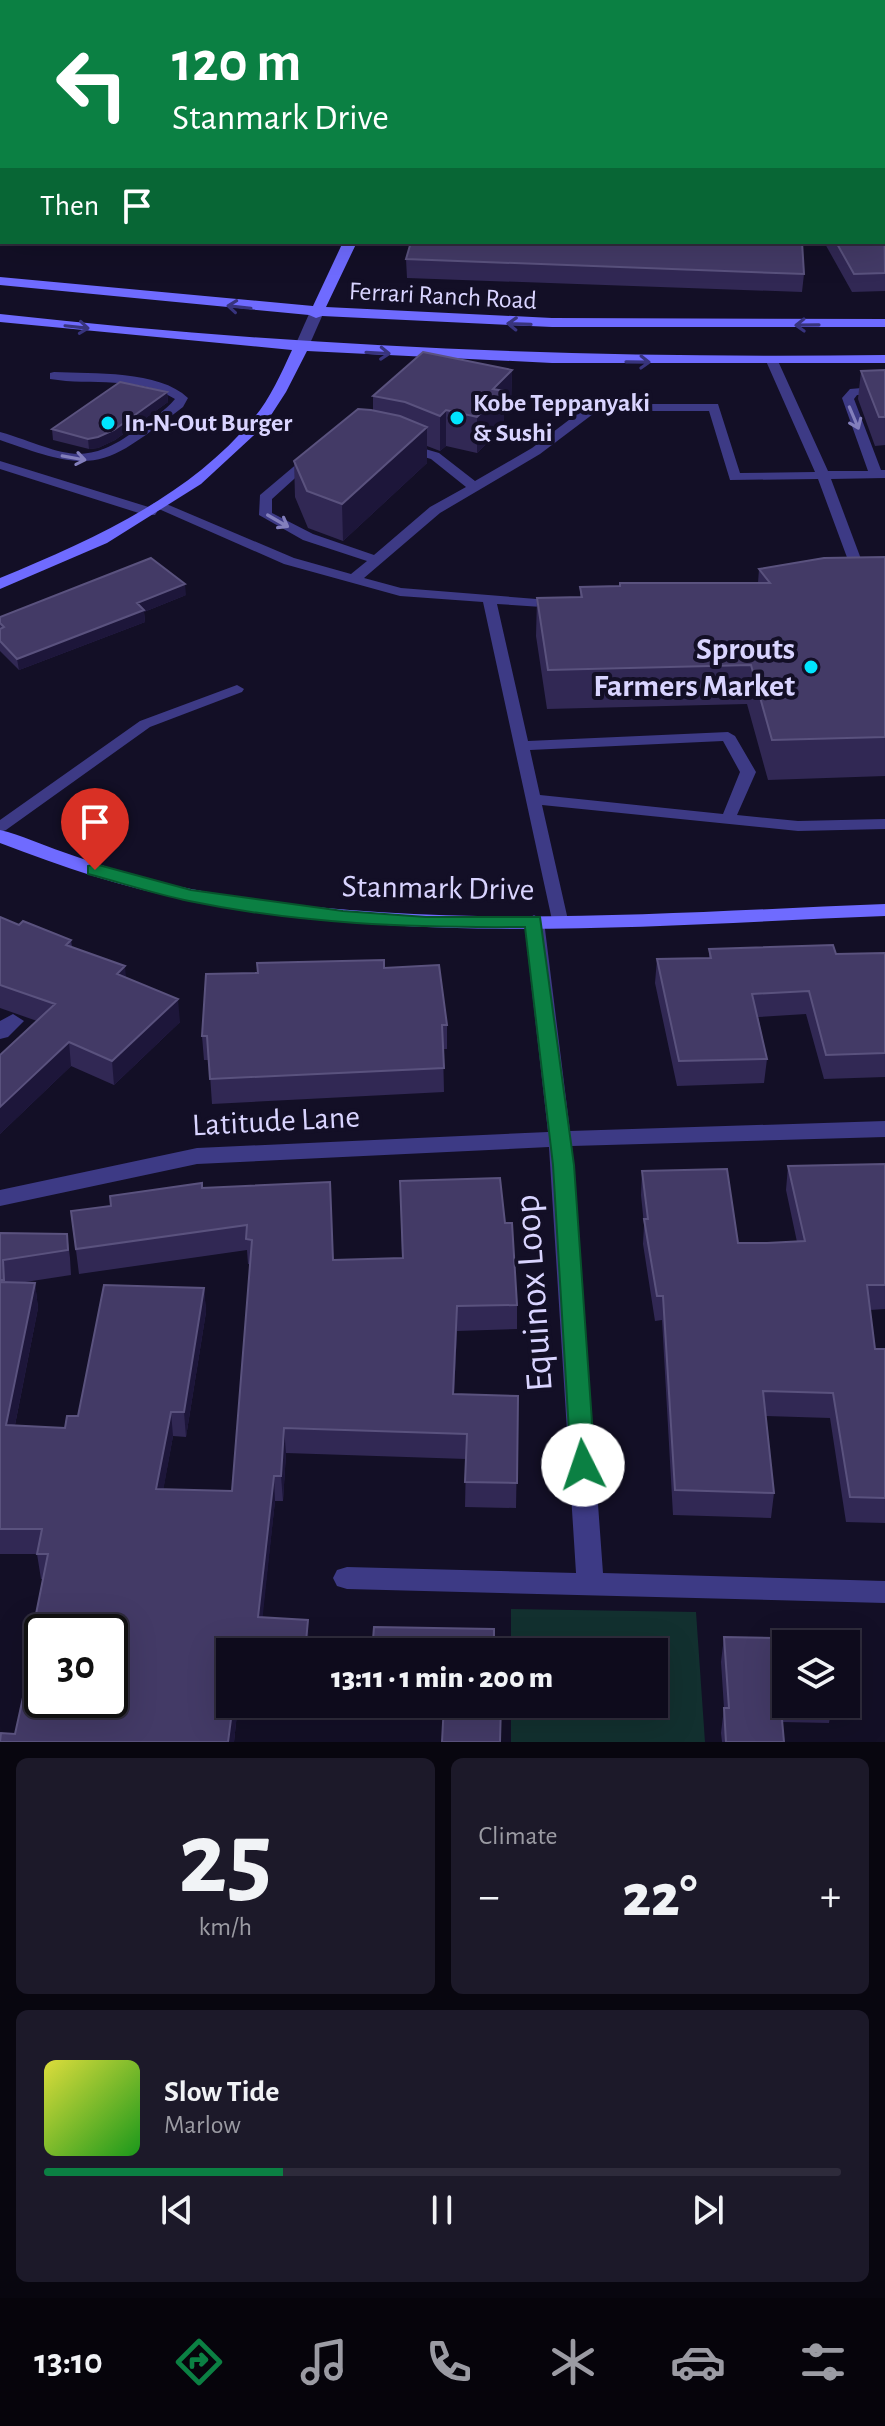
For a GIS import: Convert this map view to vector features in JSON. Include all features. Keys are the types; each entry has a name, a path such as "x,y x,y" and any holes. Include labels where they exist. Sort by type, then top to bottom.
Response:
{"main road":[{"path":"316,314 349,244"},
{"name":"Ferrari Ranch Road","path":"0,281 316,314 616,326 885,323"},
{"name":"Ferrari Ranch Road","path":"0,318 301,348 579,361 885,359"},
{"path":"0,584 154,509 223,459 252,431 271,406 301,348"},
{"name":"Stanmark Drive","path":"0,836 116,877 257,907 426,922 885,910"}],"street":[{"path":"301,348 316,314"},
{"name":"Equinox Loop","path":"534,921 561,1139 590,1586"},
{"path":"561,1139 885,1129"},
{"name":"Latitude Lane","path":"0,1198 197,1156 561,1139"},
{"path":"347,1578 885,1592"}],"lane":[{"path":"772,361 823,475 862,579"},
{"path":"0,436 77,460 96,460 114,453 179,404 182,398 176,392 133,383 54,376"},
{"path":"354,579 435,510 536,451 594,407 714,407 735,477 880,474 848,398 854,392 885,390"},
{"path":"391,444 435,456 474,487"},
{"path":"322,449 265,498 266,515 308,537 376,560"},
{"path":"0,465 154,509 289,561 400,592 547,605 575,602"},
{"path":"847,580 885,579"},
{"path":"489,600 560,920"},
{"path":"0,827 145,724 237,689"},
{"path":"522,746 728,736 748,772 728,819"},
{"path":"533,799 798,826 885,824"}],"green space":[{"path":"511,1609 696,1612 705,1742 511,1742 511,1718 668,1718 668,1638 511,1638"}],"building":[{"path":"410,244 802,244 804,274 406,259"},
{"path":"837,244 885,244 885,273 854,274"},
{"path":"423,352 512,370 493,389 504,391 477,417 446,410 440,416 405,402 373,396"},
{"path":"885,370 885,417 879,417 861,371"},
{"path":"120,382 167,392 114,430 98,437 88,439 52,429"},
{"path":"358,409 400,416 427,427 342,504 307,491 294,461"},
{"path":"885,557 885,737 772,740 751,665 548,670 537,598 582,597 580,587 620,586 620,583 770,583 759,569 824,558"},
{"path":"151,558 185,584 137,603 144,610 17,659 0,641 0,629 4,627 0,617"},
{"path":"0,917 19,925 23,921 71,940 66,945 125,966 117,974 178,999 112,1061 69,1042 0,1107 0,1055 55,1004 0,985"},
{"path":"833,945 836,954 885,953 885,1053 826,1055 809,991 752,994 767,1059 679,1061 657,959 711,958 709,949"},
{"path":"384,960 384,968 439,965 447,1025 442,1025 444,1068 210,1079 207,1036 202,1036 206,974 258,973 257,963"},
{"path":"885,1164 885,1285 867,1285 875,1349 885,1349 885,1498 850,1497 833,1393 763,1391 774,1493 675,1490 663,1296 657,1296 644,1219 648,1219 642,1171 727,1169 738,1243 767,1243 805,1241 788,1166"},
{"path":"500,1178 505,1223 512,1223 517,1305 457,1306 453,1394 518,1396 517,1483 465,1482 467,1434 284,1428 281,1476 274,1476 258,1617 308,1620 306,1638 216,1638 216,1718 231,1718 228,1742 0,1742 1,1733 15,1734 24,1693 24,1718 128,1718 128,1614 36,1614 48,1554 37,1554 42,1529 0,1529 0,1282 35,1283 6,1425 65,1428 67,1416 78,1416 104,1285 204,1288 184,1412 171,1412 156,1489 232,1491 252,1240 246,1239 247,1225 76,1249 71,1211 111,1206 110,1196 202,1183 202,1188 330,1182 333,1260 403,1258 400,1181"},
{"path":"0,1233 67,1234 68,1250 3,1260 4,1280 0,1280"},
{"path":"374,1627 494,1629 494,1638 373,1638"},
{"path":"724,1637 772,1638 772,1718 782,1718 784,1742 726,1742 724,1708 729,1708"},
{"path":"443,1718 501,1718 500,1742 442,1742"}],"place":[{"name":"Kobe Teppanyaki & Sushi","path":"457,418"},
{"name":"In-N-Out Burger","path":"108,423"},
{"name":"Sprouts Farmers Market","path":"811,667"}],"route":[{"path":"95,870 190,895 343,917 426,922 534,921 563,1165 583,1465"}]}
